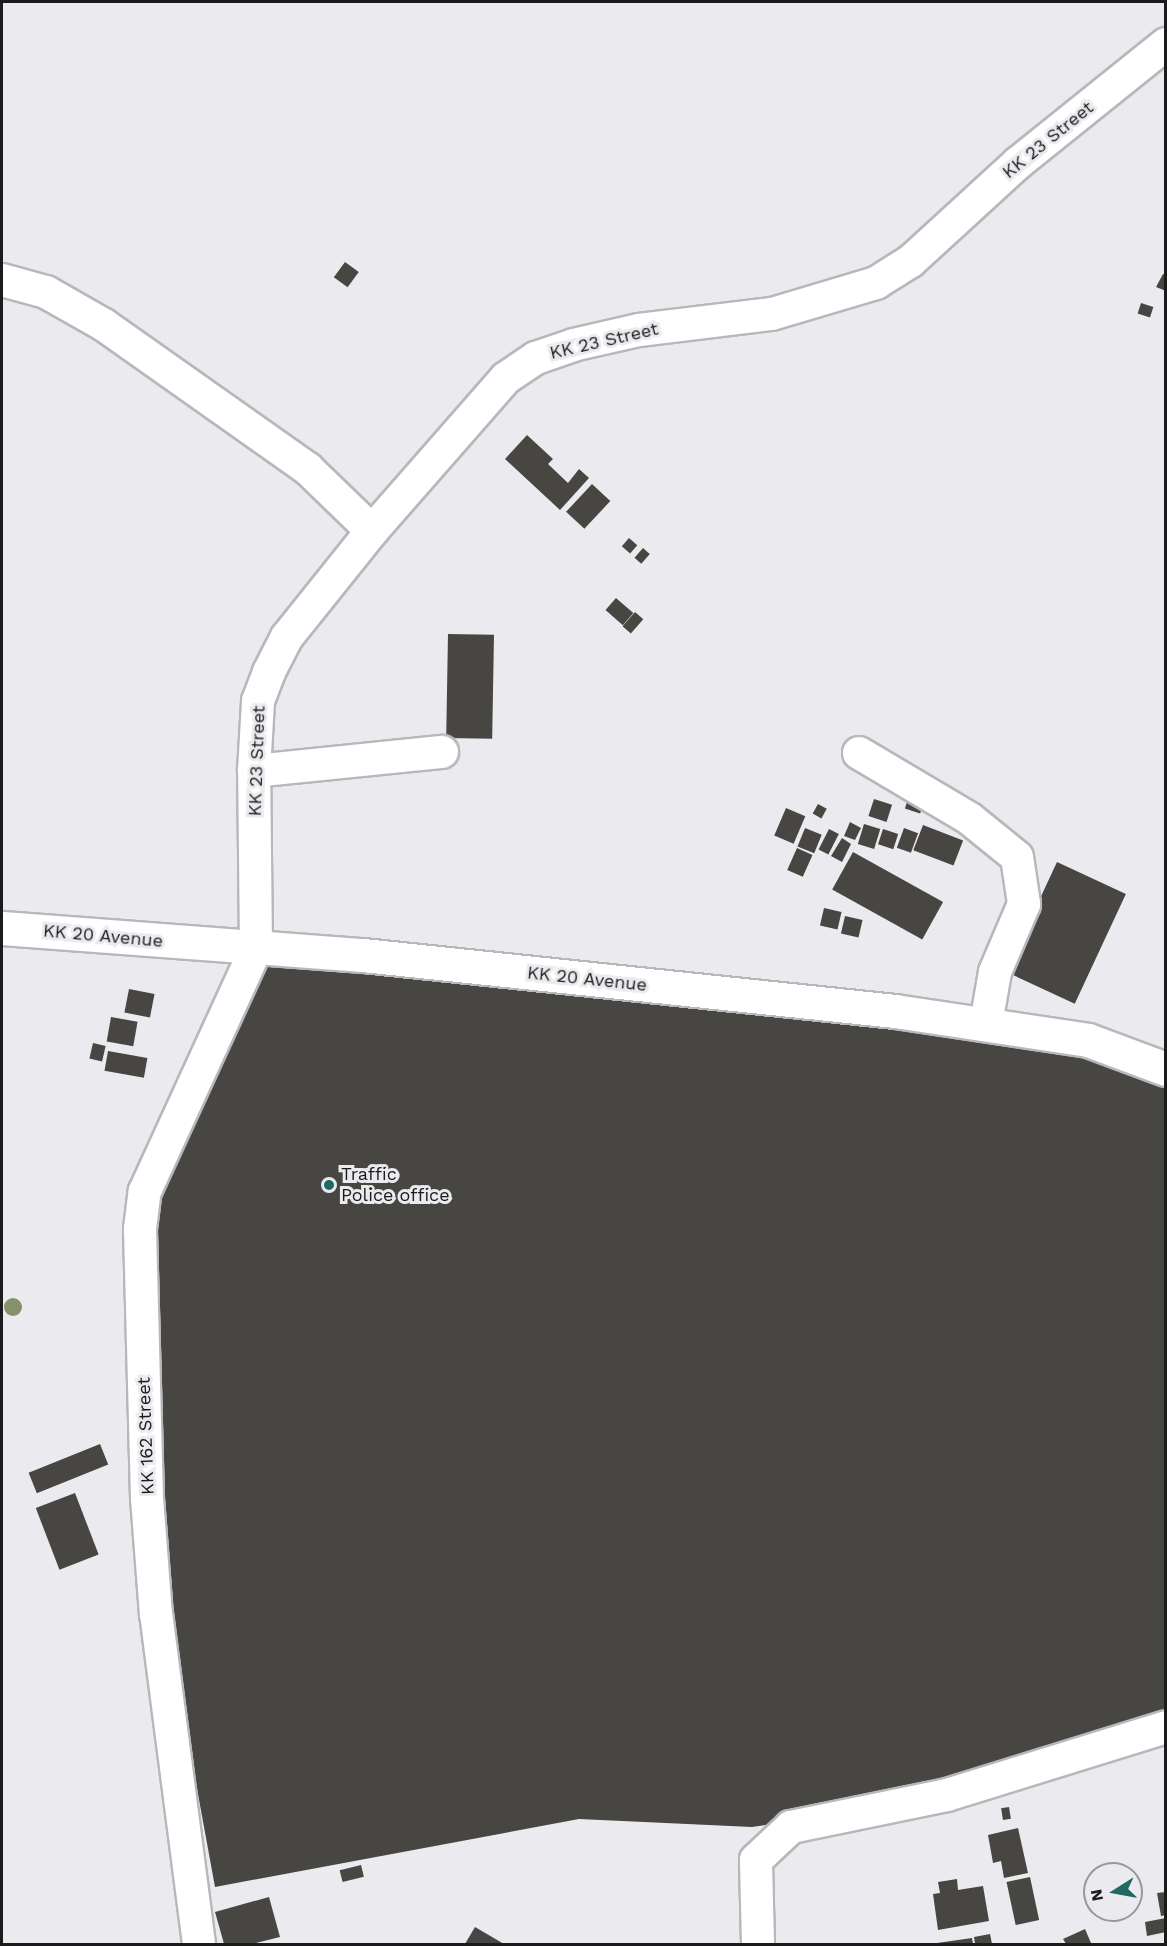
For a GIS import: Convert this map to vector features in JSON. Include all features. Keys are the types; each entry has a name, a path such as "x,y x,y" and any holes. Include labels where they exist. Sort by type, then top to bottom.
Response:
{"main road":[{"name":"KK 20 Avenue","path":"2,928 375,957 896,1011 1088,1040 1166,1069"}],"street":[{"name":"KK 23 Street","path":"256,949 254,771 258,701 269,672 287,638 372,531 506,378 536,358 573,345 639,330 771,314 876,283 911,261 1018,163 1166,44"},
{"path":"2,280 46,292 104,325 308,469 372,531"},
{"path":"254,771 442,752"},
{"path":"860,753 970,819 1017,857 1024,904 995,972 986,1024"},
{"name":"KK 162 Street","path":"199,1944 156,1616 147,1498 140,1229 145,1191 256,949"},
{"path":"758,1944 756,1860 791,1827 947,1795 1166,1727"}],"building":[{"path":"345,262 359,272 348,287 334,277"},
{"path":"1163,274 1166,275 1166,291 1156,287"},
{"path":"1141,303 1153,307 1150,317 1138,313"},
{"path":"527,435 553,459 548,464 568,483 579,469 589,478 560,510 505,459"},
{"path":"592,484 610,501 584,529 566,512"},
{"path":"629,538 637,545 630,554 622,546"},
{"path":"643,548 650,554 641,564 634,558"},
{"path":"616,598 633,613 623,625 606,610"},
{"path":"635,612 643,619 631,634 623,626"},
{"path":"448,634 494,635 492,739 446,738"},
{"path":"874,799 892,805 887,822 868,816"},
{"path":"908,799 923,804 920,813 905,809"},
{"path":"818,804 827,809 821,818 813,814"},
{"path":"786,808 805,816 794,844 774,836"},
{"path":"850,822 861,828 855,840 844,836"},
{"path":"864,824 880,829 874,849 858,844"},
{"path":"923,825 963,840 953,866 913,850"},
{"path":"805,828 822,835 814,853 798,847"},
{"path":"904,828 918,833 911,853 897,848"},
{"path":"829,829 839,834 828,854 819,849"},
{"path":"883,829 898,834 893,849 878,844"},
{"path":"842,838 851,844 842,862 831,856"},
{"path":"797,848 813,855 803,877 787,870"},
{"path":"853,852 943,902 922,940 832,890"},
{"path":"1057,862 1126,894 1075,1004 1006,972"},
{"path":"824,908 842,912 837,930 820,926"},
{"path":"845,916 863,920 858,938 841,934"},
{"path":"256,949 986,1024 1166,1069 1166,1727 913,1802 752,1827 579,1819 215,1887 174,1663 145,1191"},
{"path":"129,989 155,994 150,1018 124,1013"},
{"path":"111,1017 138,1022 133,1046 107,1042"},
{"path":"93,1043 106,1046 102,1062 89,1059"},
{"path":"108,1051 147,1058 144,1078 105,1071"},
{"path":"100,1444 108,1464 37,1493 29,1473"},
{"path":"75,1493 99,1555 59,1570 36,1508"},
{"path":"1009,1807 1011,1819 1003,1820 1001,1808"},
{"path":"1018,1828 1028,1873 1004,1878 1001,1861 993,1863 988,1835"},
{"path":"361,1865 364,1877 343,1882 340,1870"},
{"path":"1030,1877 1039,1920 1016,1925 1007,1882"},
{"path":"957,1879 958,1890 983,1886 989,1921 938,1930 933,1894 940,1893 938,1882"},
{"path":"1166,1892 1166,1915 1161,1916 1157,1893"},
{"path":"269,1897 280,1937 252,1944 224,1944 215,1912"},
{"path":"1166,1918 1166,1932 1147,1936 1145,1922"},
{"path":"475,1927 504,1944 465,1944"},
{"path":"1085,1929 1091,1943 1066,1944 1063,1939"},
{"path":"990,1934 992,1944 975,1944 974,1937"},
{"path":"972,1938 973,1944 937,1944 937,1943"}],"place":[{"name":"Traffic Police office","path":"329,1185"}]}
